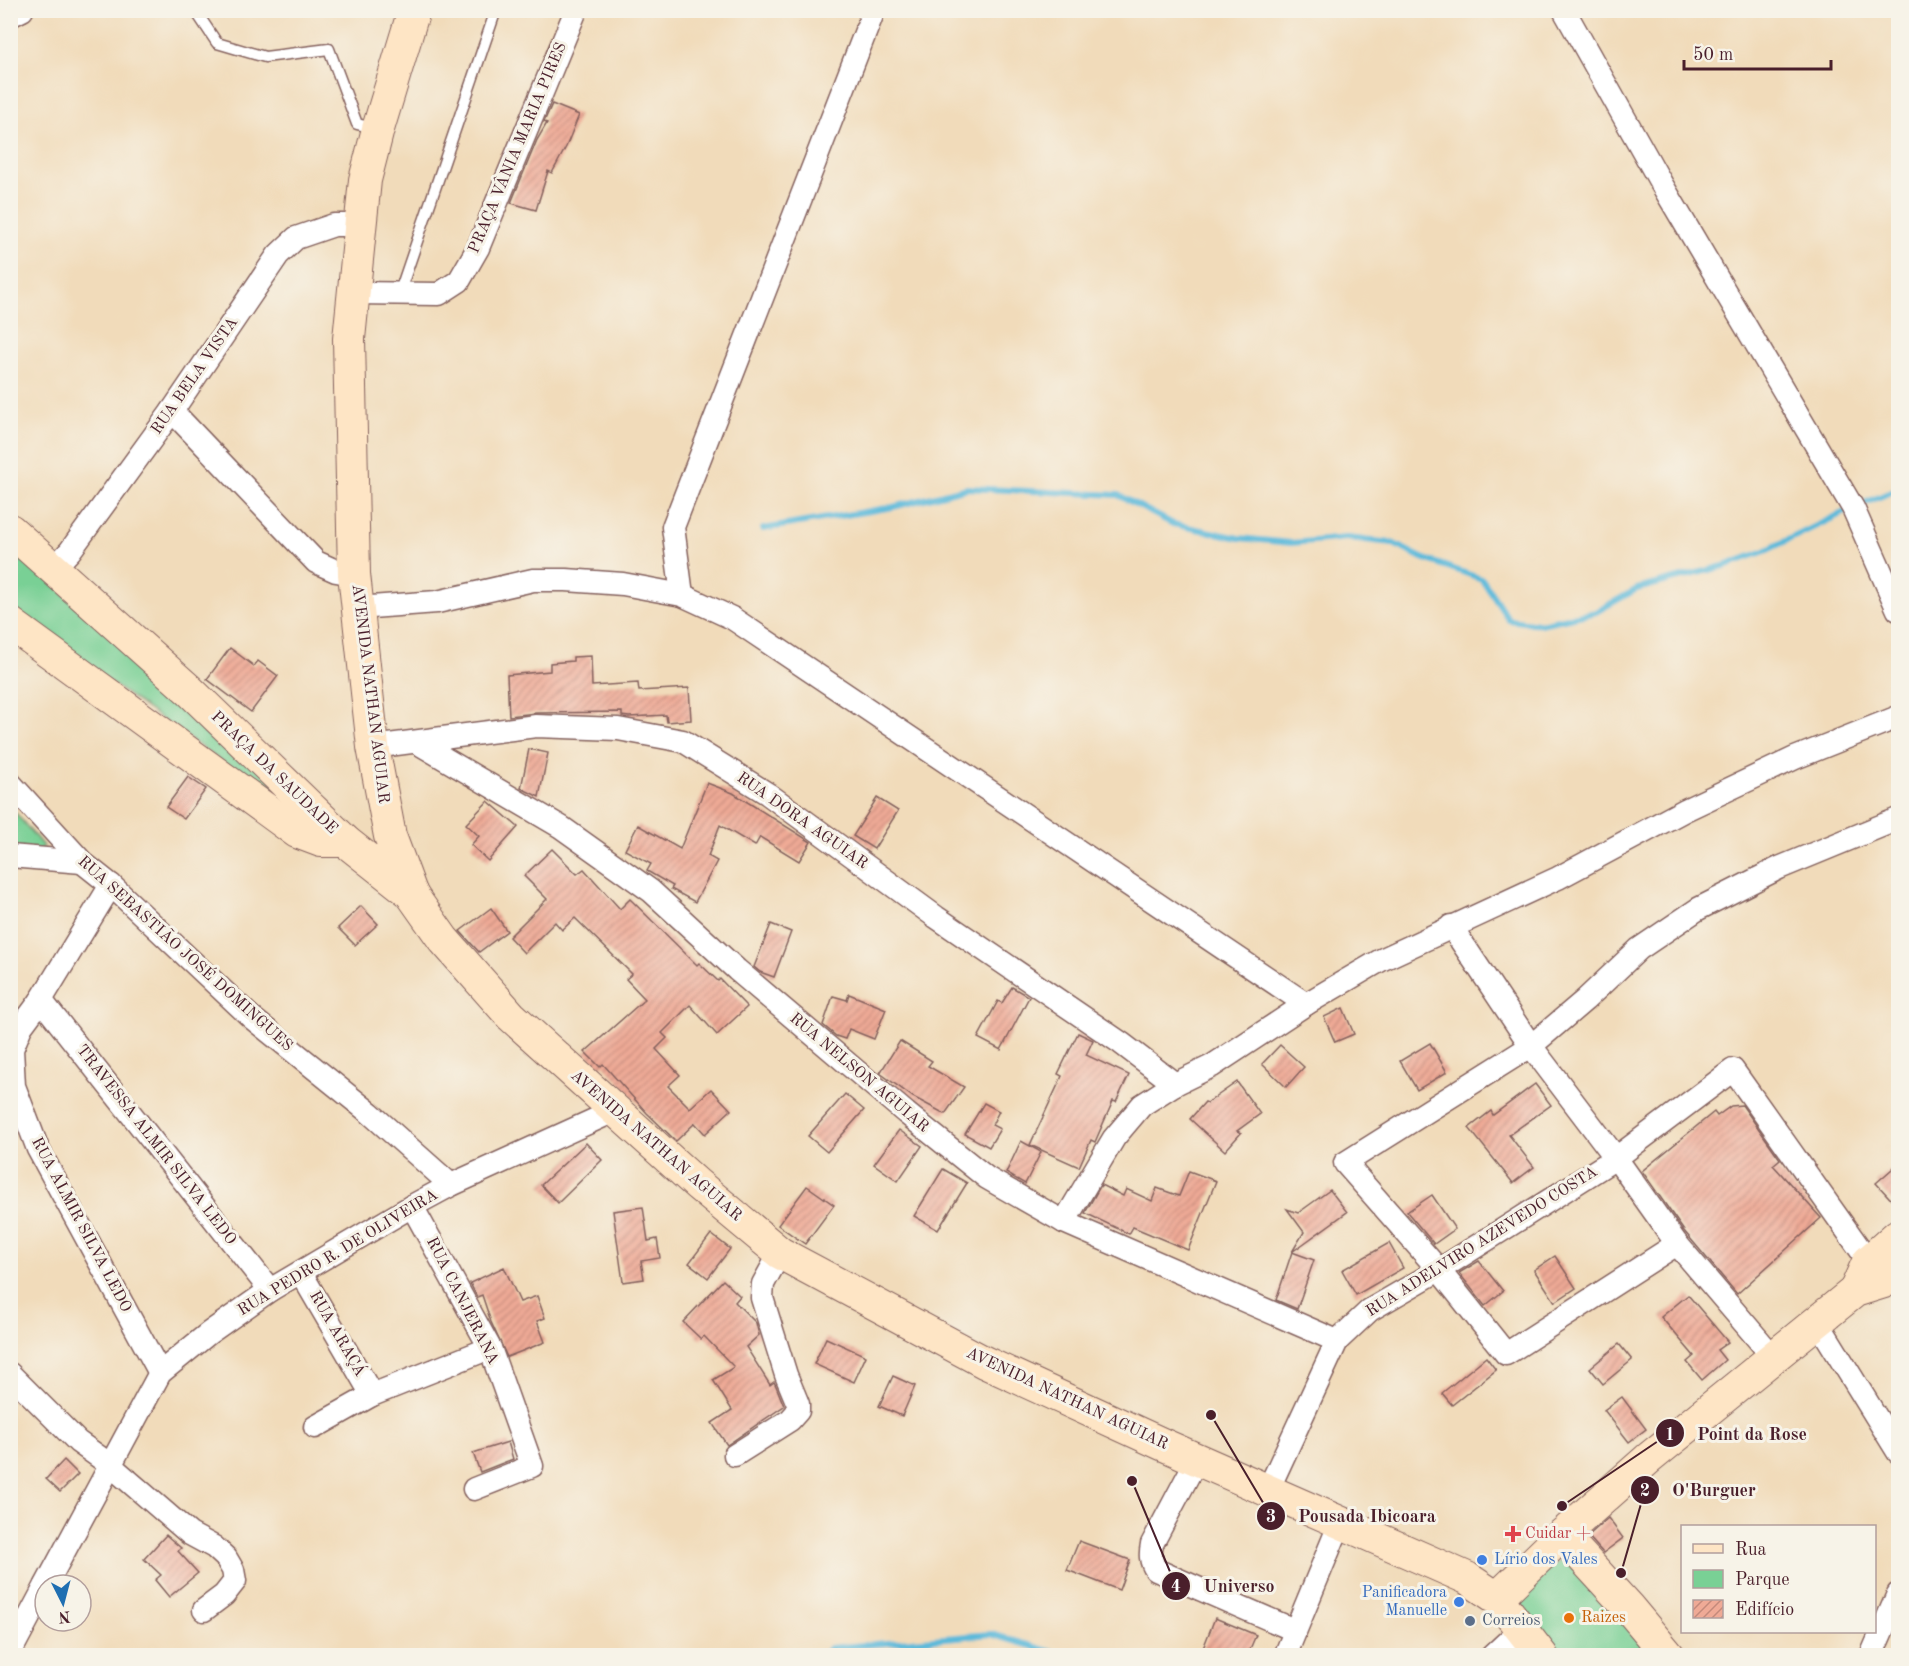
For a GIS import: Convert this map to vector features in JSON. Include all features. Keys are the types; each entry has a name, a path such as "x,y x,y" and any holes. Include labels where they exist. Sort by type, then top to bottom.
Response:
{"main road":[{"name":"AVENIDA NATHAN AGUIAR","path":"414,10 365,180 349,339 354,574 373,747 390,836 412,895 443,939 511,1016 614,1111 780,1253 984,1362 1197,1460 1467,1578 1497,1598"},
{"name":"PRAÇA DA SAUDADE","path":"10,530 189,690 345,842"},
{"name":"PRAÇA DA SAUDADE","path":"10,623 297,832 321,841 345,842"},
{"path":"345,842 412,895"},
{"path":"1542,1656 1497,1598 1562,1535 1648,1459 1817,1321 1884,1271 1899,1235"},
{"path":"1562,1535 1669,1656"}],"street":[{"path":"10,16 22,10"},
{"name":"PRAÇA VÂNIA MARIA PIRES","path":"353,293 439,294 459,281 478,248 576,10"},
{"path":"682,595 673,527 874,10"},
{"path":"1564,10 1661,183 1853,508 1899,610"},
{"name":"RUA BELA VISTA","path":"54,568 70,551 172,411 278,255 296,238 334,225 359,225"},
{"path":"172,411 316,561 336,571 354,574"},
{"path":"358,608 437,602 533,580 623,584 682,595 732,618 1306,1004"},
{"path":"1064,1222 1114,1138 1142,1105 1175,1084 1212,1066 1306,1004 1381,960 1558,878 1705,800 1795,758 1899,717"},
{"name":"RUA DORA AGUIAR","path":"373,747 536,726 618,729 683,741 768,794 936,916 1121,1043 1175,1084"},
{"name":"RUA NELSON AGUIAR","path":"418,742 561,827 651,891 737,970 906,1113 987,1178 1064,1222 1337,1341"},
{"name":"RUA SEBASTIÃO JOSÉ DOMINGUES","path":"10,783 82,862 111,885 252,1018 370,1113 451,1185"},
{"path":"1677,1244 1506,1354 1439,1270 1345,1163 1531,1046 1585,1000 1639,949 1698,909 1779,868 1899,819"},
{"path":"10,856 82,862"},
{"name":"RUA ALMIR SILVA LEDO","path":"111,885 41,1000 16,1026 12,1049 14,1086 38,1149 160,1373"},
{"path":"1451,926 1531,1046 1616,1158 1677,1244 1774,1358"},
{"name":"TRAVESSA ALMIR SILVA LEDO","path":"41,1000 270,1290"},
{"name":"RUA ADELVIRO AZEVEDO COSTA","path":"1269,1490 1337,1341 1370,1310 1439,1270 1616,1158 1733,1070 1884,1271"},
{"name":"RUA PEDRO R. DE OLIVEIRA","path":"52,1573 160,1373 209,1333 270,1290 412,1206 451,1185 614,1111"},
{"name":"RUA CANJERANA","path":"412,1206 490,1348 532,1466 474,1489"},
{"path":"735,1455 790,1420 798,1411 798,1404 786,1375 762,1298 763,1284 780,1253"},
{"name":"RUA ARAÇÁ","path":"301,1273 372,1395"},
{"path":"1817,1321 1899,1452"},
{"path":"315,1427 372,1395 490,1348"},
{"path":"10,1374 78,1442 109,1464 190,1534 214,1547 226,1558 233,1570 234,1581 224,1595 204,1610"},
{"path":"1197,1460 1152,1544 1150,1555 1153,1565 1156,1570 1294,1630"},
{"path":"1285,1656 1340,1523"},
{"path":"1871,1656 1899,1594"},
{"name":"RUA PEDRO R. DE OLIVEIRA","path":"10,1653 33,1609"},
{"path":"1492,1656 1520,1630"}],"lane":[{"path":"195,10 217,43 265,57 329,49 357,124 378,129"},
{"path":"398,295 496,10"}],"green space":[{"path":"11,546 287,795 280,803 11,612"},
{"path":"10,806 43,846 41,853 11,855"},
{"path":"1570,1552 1656,1655 1562,1655 1512,1599"}],"building":[{"path":"552,104 579,115 552,173 548,171 536,210 511,203 537,140 547,123 544,122"},
{"path":"230,648 254,666 258,661 278,676 251,712 207,679"},
{"path":"591,656 592,686 638,683 639,691 689,688 691,720 667,722 666,715 629,717 622,716 622,712 536,713 509,716 507,675 550,671 550,663 573,661 573,657"},
{"path":"529,749 548,753 539,797 521,788"},
{"path":"188,777 206,789 184,819 166,807"},
{"path":"707,783 733,793 811,842 799,861 760,837 755,846 720,825 708,856 717,861 695,902 671,889 673,886 647,871 651,864 625,850 638,825 680,849"},
{"path":"877,798 898,811 874,849 853,836"},
{"path":"488,801 518,827 488,861 471,845 479,836 466,824"},
{"path":"552,849 577,874 584,869 620,909 630,899 697,965 699,963 718,981 720,979 747,1007 717,1035 690,1005 662,1033 667,1038 656,1049 680,1075 668,1086 690,1108 711,1089 731,1110 705,1134 695,1123 676,1141 603,1064 600,1067 585,1052 645,999 626,979 632,974 575,918 562,930 555,922 524,953 509,937 547,899 524,876"},
{"path":"361,906 378,924 355,945 338,928"},
{"path":"491,908 507,931 479,952 460,931"},
{"path":"771,924 791,932 774,977 754,967"},
{"path":"1012,987 1029,997 1001,1050 978,1038 998,1001 1002,1003"},
{"path":"849,994 886,1009 874,1039 849,1029 845,1039 836,1036 823,1025 833,996 847,1000"},
{"path":"1343,1008 1354,1034 1335,1042 1324,1017"},
{"path":"1078,1033 1093,1040 1086,1055 1129,1075 1116,1102 1113,1101 1095,1142 1091,1140 1079,1167 1030,1145 1062,1076 1058,1074"},
{"path":"900,1041 932,1061 928,1066 964,1087 945,1114 913,1097 880,1073"},
{"path":"1430,1043 1447,1072 1417,1090 1400,1061"},
{"path":"1280,1045 1304,1067 1286,1087 1262,1064"},
{"path":"1237,1082 1260,1114 1237,1131 1241,1133 1225,1151 1190,1119 1205,1102 1207,1103"},
{"path":"1535,1084 1551,1105 1509,1135 1534,1167 1513,1183 1469,1128 1491,1111 1493,1115"},
{"path":"845,1094 864,1110 827,1152 808,1136"},
{"path":"984,1103 999,1111 992,1125 1000,1129 989,1147 965,1134"},
{"path":"1742,1105 1780,1159 1773,1165 1821,1218 1737,1294 1684,1231 1642,1171 1714,1112 1717,1116 1731,1106"},
{"path":"899,1130 922,1146 898,1181 874,1164"},
{"path":"1021,1141 1041,1152 1025,1184 1006,1173"},
{"path":"586,1143 602,1160 558,1203 541,1185"},
{"path":"1899,1163 1899,1208 1876,1183"},
{"path":"943,1169 967,1183 938,1230 914,1216"},
{"path":"1189,1171 1216,1181 1188,1250 1133,1227 1129,1234 1085,1213 1101,1185 1123,1196 1126,1189 1152,1201 1157,1188 1179,1196"},
{"path":"807,1186 834,1205 805,1244 778,1225"},
{"path":"1330,1190 1347,1212 1292,1252 1304,1232 1287,1209 1298,1213"},
{"path":"1432,1195 1455,1229 1434,1244 1407,1212"},
{"path":"643,1207 648,1241 657,1239 660,1258 641,1261 644,1279 623,1282 613,1211"},
{"path":"711,1234 730,1249 708,1278 689,1263"},
{"path":"1389,1243 1403,1268 1356,1295 1342,1270"},
{"path":"1292,1252 1314,1260 1297,1309 1276,1300"},
{"path":"1555,1256 1576,1288 1555,1302 1534,1270"},
{"path":"1479,1261 1503,1291 1485,1306 1459,1273"},
{"path":"504,1267 520,1302 537,1296 545,1318 537,1321 545,1342 507,1357 482,1295 477,1297 470,1283"},
{"path":"723,1280 740,1296 735,1302 756,1323 759,1335 746,1347 770,1385 774,1382 784,1406 727,1445 712,1423 732,1410 713,1380 734,1367 704,1336 701,1339 683,1322"},
{"path":"1688,1295 1728,1342 1717,1350 1725,1360 1702,1380 1687,1362 1694,1356 1661,1317"},
{"path":"826,1338 866,1356 854,1382 814,1364"},
{"path":"1619,1344 1632,1360 1603,1384 1590,1368"},
{"path":"1486,1357 1496,1370 1452,1405 1442,1393"},
{"path":"893,1376 915,1386 902,1416 879,1406"},
{"path":"1622,1397 1646,1429 1629,1442 1604,1410"},
{"path":"508,1442 513,1459 480,1472 473,1453"},
{"path":"64,1460 78,1474 60,1492 46,1479"},
{"path":"1608,1518 1623,1538 1603,1553 1588,1536"},
{"path":"166,1535 181,1548 178,1551 198,1573 169,1597 155,1580 161,1575 144,1559"},
{"path":"1079,1541 1130,1560 1119,1590 1067,1570"},
{"path":"1215,1618 1256,1635 1247,1656 1200,1656"}],"waterway":[{"path":"763,529 893,507 967,488 1118,495 1173,524 1239,538 1291,543 1347,538 1392,543 1422,558 1482,579 1509,620 1540,624 1596,612 1637,589 1724,566 1765,551 1849,510"},
{"path":"1858,506 1898,489"},
{"path":"823,1656 830,1648 991,1634 1065,1656"}],"place":[{"name":"Pousada Ibicoara","path":"1211,1415"},
{"name":"Universo","path":"1132,1481"},
{"name":"Point da Rose","path":"1562,1506"},
{"name":"Cuidar +","path":"1513,1534"},
{"name":"Lírio dos Vales","path":"1482,1560"},
{"name":"O'Burguer","path":"1621,1573"},
{"name":"Panificadora Manuelle","path":"1459,1602"},
{"name":"Raizes","path":"1569,1618"},
{"name":"Correios","path":"1470,1621"}]}
